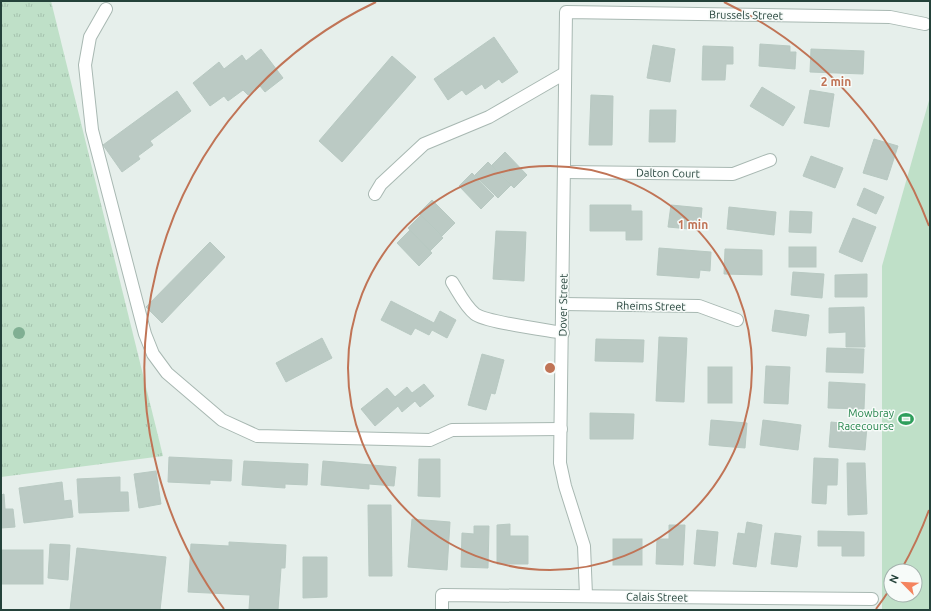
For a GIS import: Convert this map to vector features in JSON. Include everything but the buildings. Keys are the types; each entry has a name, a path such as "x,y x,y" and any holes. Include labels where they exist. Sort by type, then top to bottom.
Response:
{"street":[{"path":"106,9 90,37 84,65 92,130 145,334 153,354 167,374 222,420 258,436 430,440 452,430 561,429"},
{"name":"Dover Street","path":"566,12 563,332 560,463 565,486 584,546 586,595"},
{"name":"Brussels Street","path":"566,12 890,17 925,24"},
{"path":"375,194 382,184 424,144 490,117 565,73"},
{"name":"Dalton Court","path":"565,172 732,174 770,160"},
{"path":"452,282 469,309 477,316 528,327 563,332"},
{"name":"Rheims Street","path":"563,304 699,306 737,320"},
{"name":"Calais Street","path":"442,610 442,595 586,595 734,604 872,599"}],"green space":[{"path":"1,1 51,1 163,456 1,477"},
{"name":"Mowbray Racecourse","path":"930,97 930,610 882,610 882,266"}],"place":[{"name":"Mowbray Racecourse","path":"906,419"}]}
